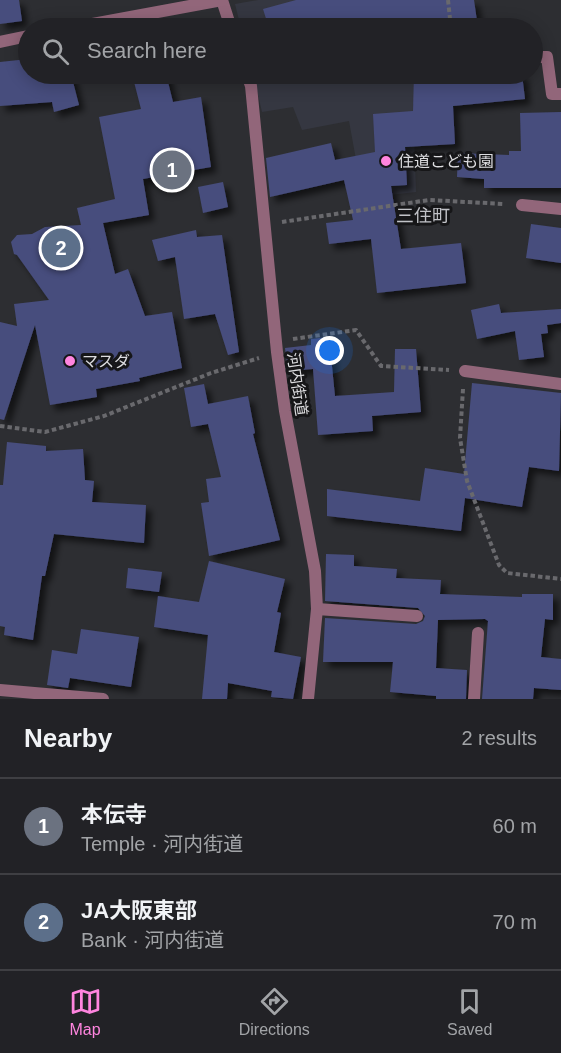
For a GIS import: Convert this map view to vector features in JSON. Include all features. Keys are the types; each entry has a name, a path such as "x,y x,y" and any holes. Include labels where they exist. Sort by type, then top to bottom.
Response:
{"street":[{"path":"125,18 222,0 228,18"},
{"path":"0,42 18,38"},
{"path":"543,57 547,57 552,93 561,94"},
{"name":"河内街道","path":"250,84 276,347 285,411 315,571 317,609 308,699"},
{"path":"522,205 561,209"},
{"path":"465,371 561,384"},
{"path":"317,609 417,616"},
{"path":"474,699 478,633"},
{"path":"0,690 103,699"}],"path":[{"path":"448,0 450,18"},
{"path":"264,226 429,200 522,205"},
{"path":"0,426 45,432 104,416 276,347 356,330 381,366 465,371 460,438 467,481 499,565 507,573 561,579"}],"shaded area":[{"path":"258,0 438,0 441,18 238,18 235,4"},
{"name":"住道こども園","path":"255,84 451,84 454,106 413,104 416,192 363,198 349,121 302,130 293,107 262,112"}],"building":[{"path":"0,0 19,0 22,18 18,18 18,22 0,24"},
{"path":"296,0 474,0 477,18 266,18 263,9"},
{"path":"18,60 18,84 74,84 79,105 54,112 52,102 0,106 0,62"},
{"path":"135,84 168,84 173,102 201,97 211,167 143,179 149,215 103,223 115,274 128,269 145,316 172,312 182,368 139,378 140,381 96,389 97,397 50,405 35,325 4,420 0,419 0,322 17,326 14,304 49,300 14,254 11,242 17,235 32,234 45,227 81,225 77,208 115,199 99,117 141,109"},
{"path":"414,84 523,84 525,99 453,106 455,144 405,147 407,185 391,186 401,249 461,243 466,283 377,293 371,239 329,244 326,223 353,220 344,180 270,197 266,158 331,143 335,160 375,152 373,114 413,111"},
{"path":"561,112 561,188 484,188 484,179 457,177 458,153 509,155 509,151 521,151 520,113"},
{"path":"223,182 228,207 203,213 198,187"},
{"path":"531,224 561,228 561,263 526,258"},
{"path":"196,230 197,237 222,235 239,352 228,355 215,314 184,319 175,257 158,261 152,240"},
{"path":"499,304 501,313 561,309 561,323 547,325 548,333 541,334 544,357 519,360 515,331 477,339 471,310"},
{"path":"329,337 335,396 394,392 395,349 416,349 421,412 372,416 373,431 318,435 313,369 288,371 285,348 311,345 311,339"},
{"path":"472,383 561,393 559,471 529,467 522,507 465,498 461,531 327,516 327,489 420,501 425,468 464,474"},
{"path":"204,384 208,404 248,396 255,433 253,434 280,540 209,556 201,503 209,502 206,479 221,477 208,424 191,427 184,388"},
{"path":"7,442 46,446 46,451 83,449 85,480 94,481 92,502 146,505 144,543 54,534 45,576 42,576 33,640 4,635 5,627 0,626 0,485 3,485"},
{"path":"326,554 354,555 354,566 397,569 396,578 441,580 440,594 522,597 522,594 553,594 553,620 545,619 541,657 561,659 561,690 534,688 533,699 482,699 488,621 485,619 438,620 436,668 467,670 466,699 436,699 436,696 390,692 393,662 323,662 325,618 416,624 423,621 425,616 418,608 325,601"},
{"path":"209,561 285,579 277,612 281,613 274,652 301,657 293,699 271,697 272,691 228,683 227,699 202,699 208,635 154,627 158,596 199,602"},
{"path":"128,568 162,572 159,592 126,588"},
{"path":"81,629 139,637 131,687 70,678 68,688 47,685 52,650 77,654"}],"place":[{"name":"住道こども園","path":"386,161"},
{"name":"本伝寺","path":"172,170"},
{"name":"JA大阪東部","path":"61,248"},
{"name":"マスダ","path":"70,361"}],"district":[{"name":"三住町","path":"423,216"}]}
